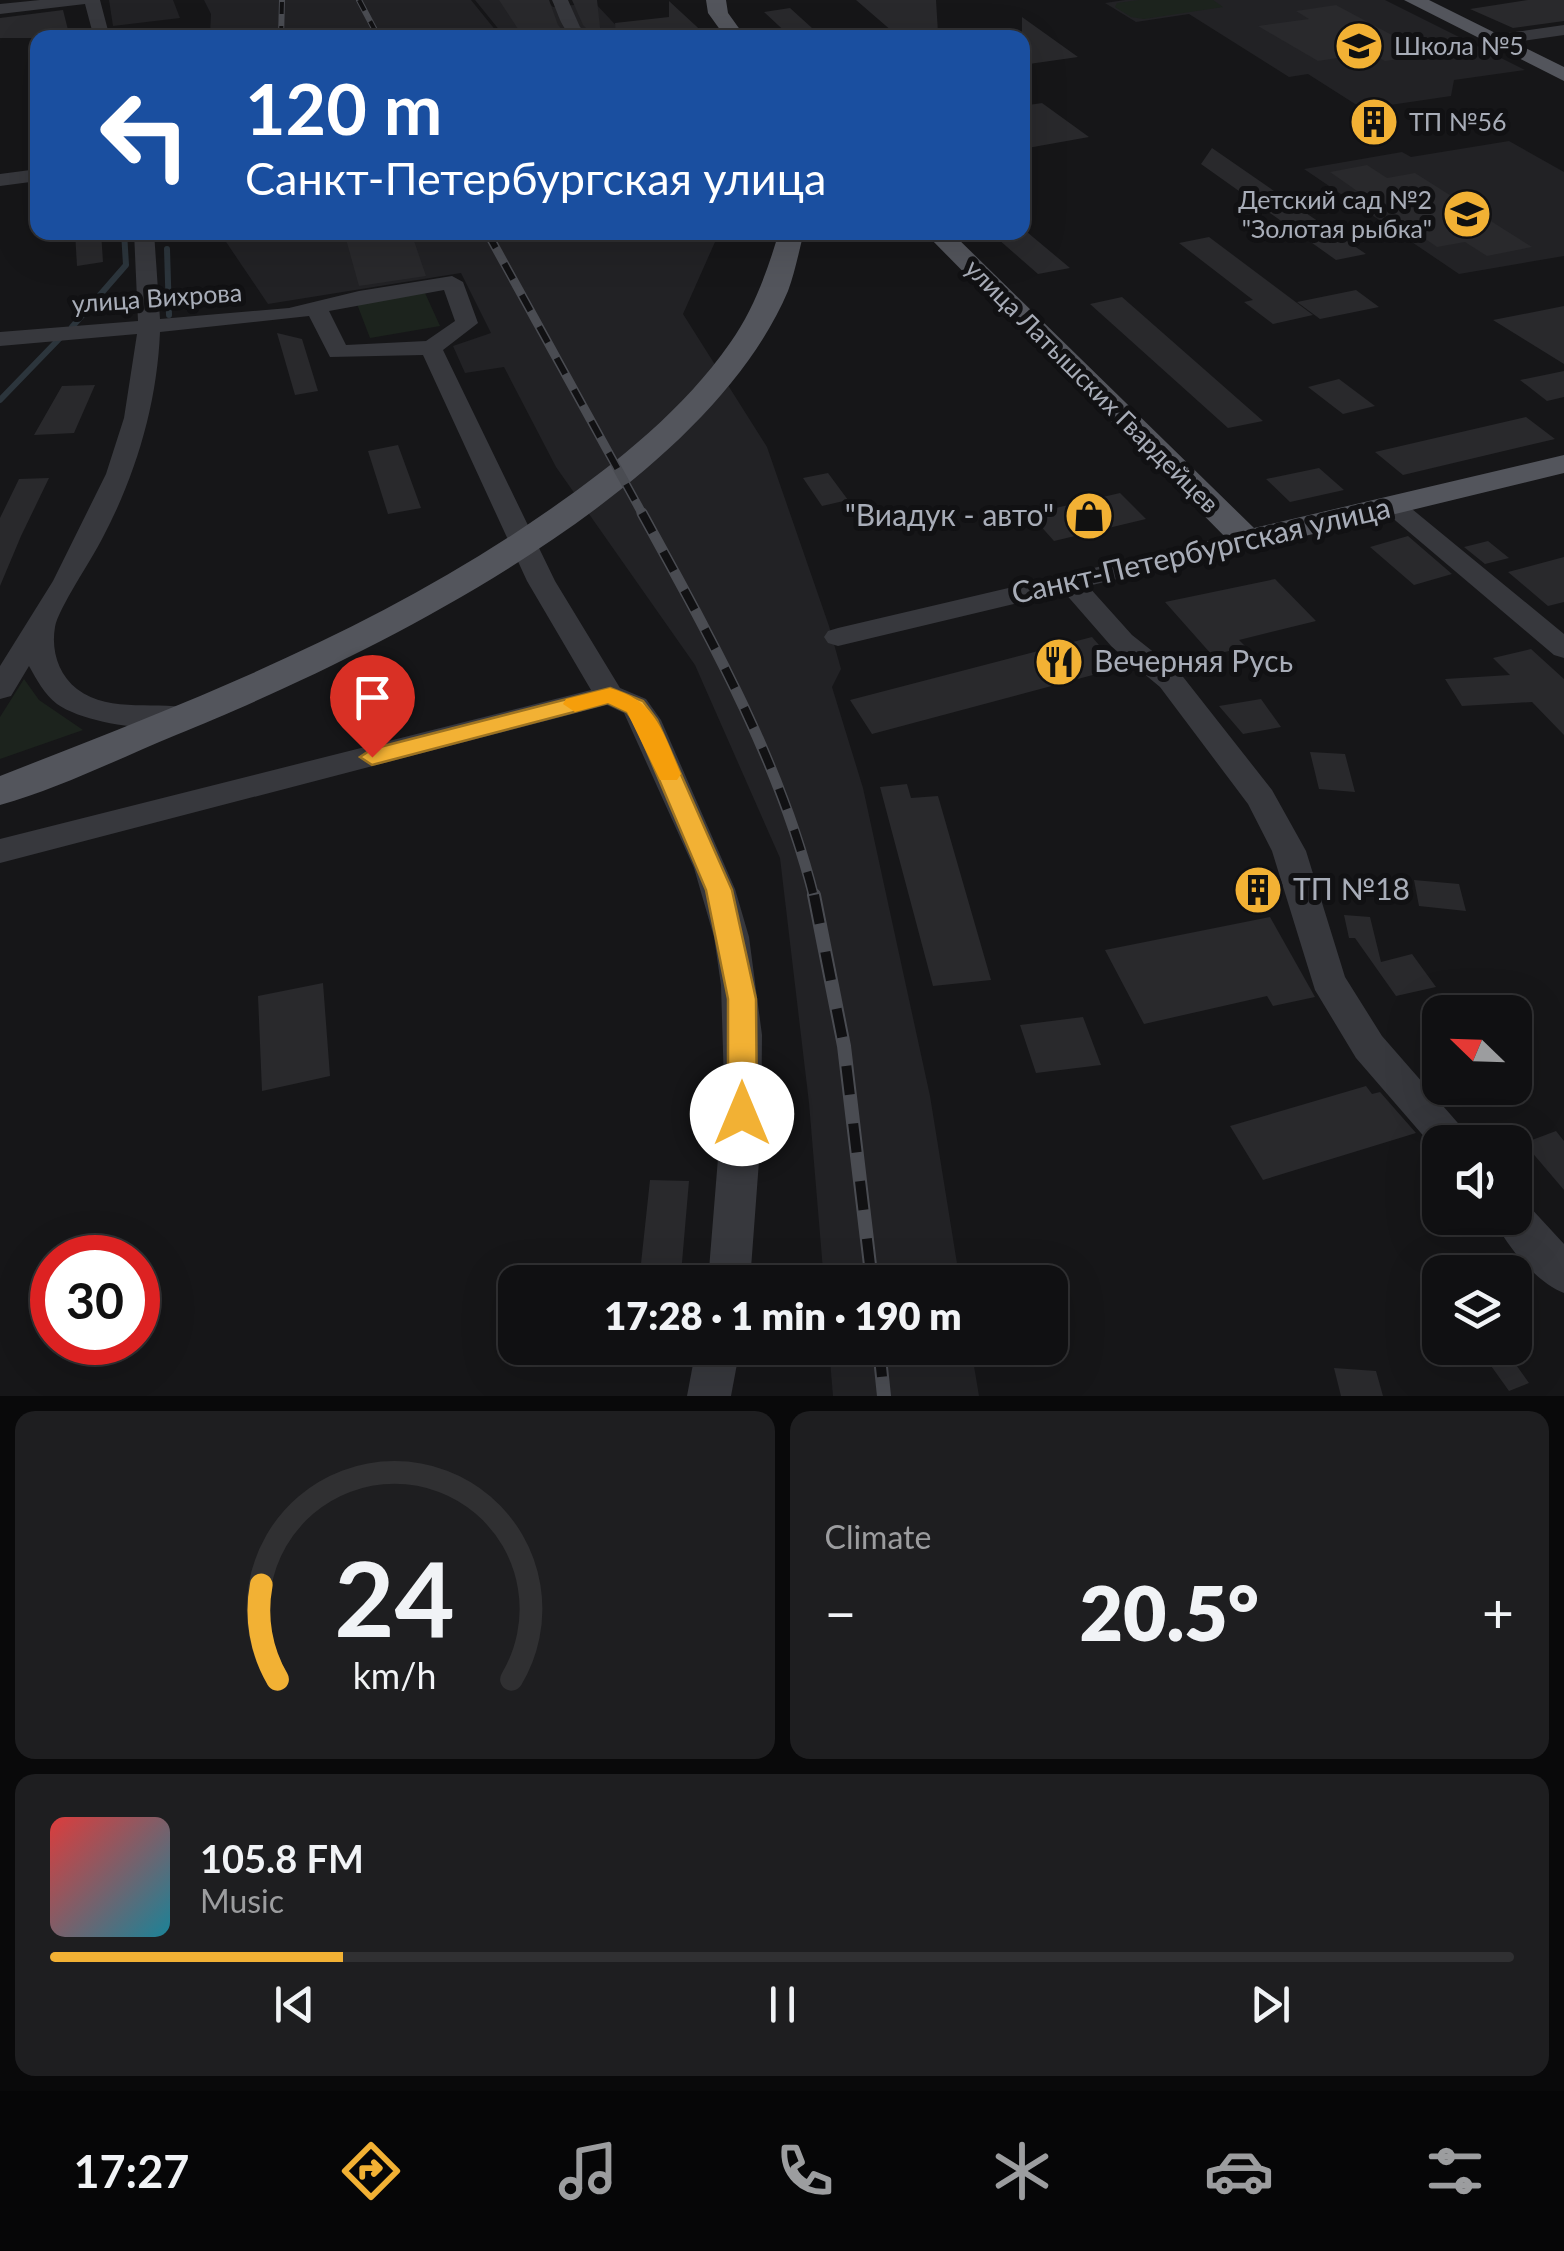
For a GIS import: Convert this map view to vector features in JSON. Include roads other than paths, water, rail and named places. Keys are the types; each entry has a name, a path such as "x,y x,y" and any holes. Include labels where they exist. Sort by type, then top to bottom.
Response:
{"main road":[{"path":"716,0 718,13 731,30"},
{"path":"1414,0 1564,74"},
{"path":"0,791 186,717 354,643 484,569 587,498 671,428 722,374 766,309 782,273 790,240"},
{"name":"улица Латышских Гвардейцев","path":"944,240 1247,540"},
{"name":"Санкт-Петербургская улица","path":"1247,540 1564,464"}],"street":[{"path":"0,9 81,0"},
{"path":"92,0 100,30"},
{"path":"560,0 574,30"},
{"path":"1494,40 1564,30"},
{"path":"0,180 30,177"},
{"path":"0,689 109,506 134,438 151,327 145,240"},
{"name":"улица Вихрова","path":"0,336 151,327 318,310 359,296 452,282 467,323 430,348"},
{"path":"318,310 338,352 430,348 480,445 541,582 610,695 635,706 653,738 719,890 742,999 742,1114 731,1265"},
{"path":"1392,506 1564,649"},
{"name":"Санкт-Петербургская улица","path":"838,637 1247,540"},
{"path":"1068,580 1122,642 1170,680 1261,798 1289,851 1328,980 1369,1047 1436,1125"},
{"path":"41,625 42,661 56,689 85,708 113,714 186,717"},
{"path":"0,851 610,695"},
{"path":"1529,1235 1564,1274"},
{"path":"709,1396 715,1365"}],"waterway":[{"path":"72,327 126,265 124,240"},
{"path":"167,249 169,315"},
{"path":"0,400 60,338"}],"railway":[{"path":"281,30 282,0"},
{"path":"359,0 375,30"},
{"path":"491,240 643,515"},
{"path":"642,513 717,653 762,748 782,796 814,897"},
{"path":"814,895 844,1046 870,1265"},
{"path":"881,1365 884,1396"}],"place":[{"name":"Школа №5","path":"1359,46"},
{"name":"ТП №56","path":"1374,122"},
{"name":"Детский сад №2 \"Золотая рыбка\"","path":"1467,214"},
{"name":"\"Виадук - авто\"","path":"1089,516"},
{"name":"Вечерняя Русь","path":"1059,662"},
{"name":"ТП №18","path":"1258,890"}]}
